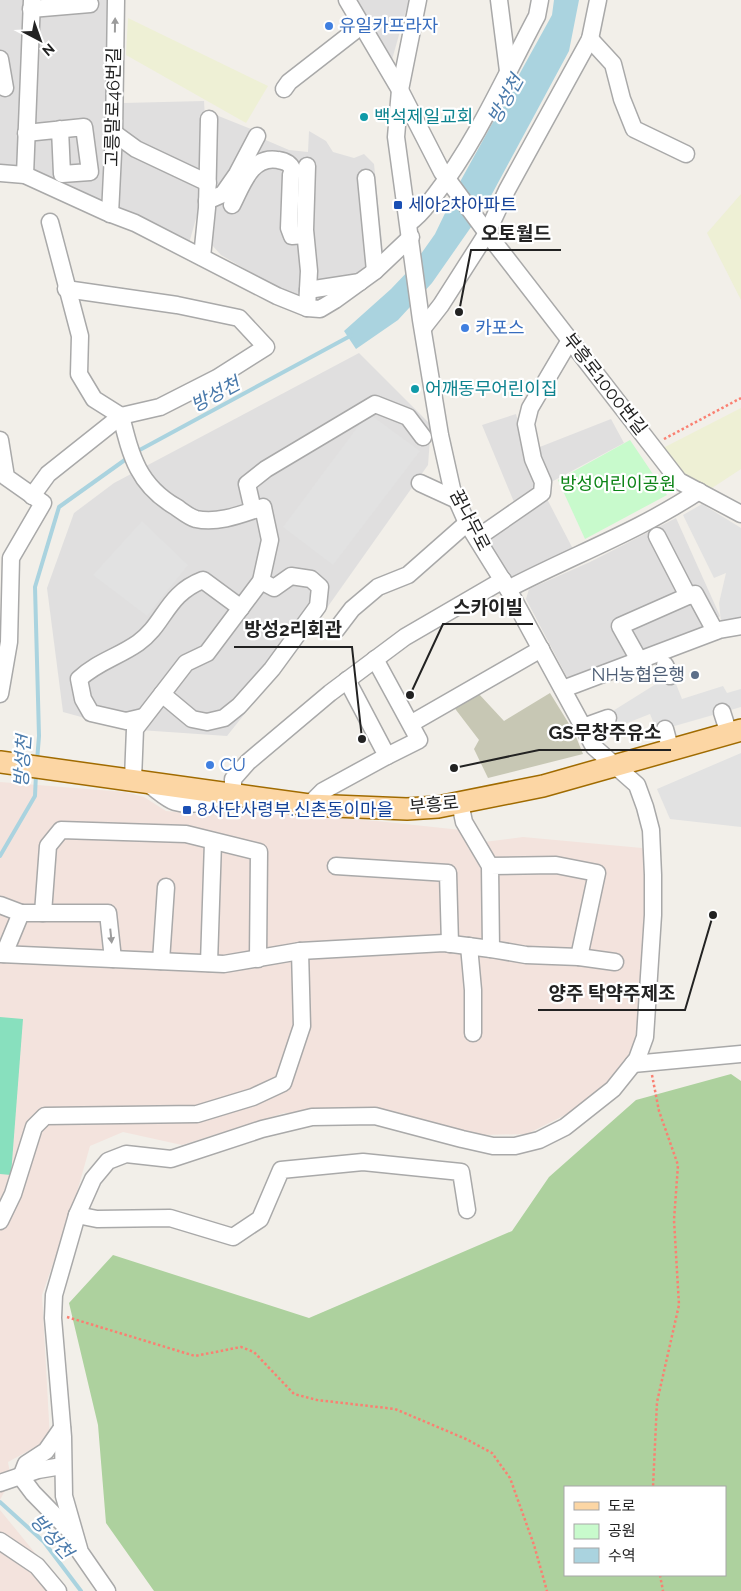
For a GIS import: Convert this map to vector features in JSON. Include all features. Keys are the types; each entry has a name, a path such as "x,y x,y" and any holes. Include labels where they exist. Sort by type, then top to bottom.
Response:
{"main road":[{"name":"부흥로","path":"8,763 309,805 407,809 438,807 543,786 735,732"}],"street":[{"name":"고릉말로46번길","path":"110,214 114,133 116,0"},
{"path":"347,0 400,90 447,180"},
{"path":"411,234 396,137 400,90 418,0"},
{"path":"499,0 508,71"},
{"path":"0,173 25,175 110,214 135,223 277,296 307,308 320,309 376,271 411,234 419,217 447,180 470,144 537,16 540,0"},
{"path":"422,324 441,305 590,39 598,0"},
{"path":"25,175 31,4 90,4"},
{"path":"284,89 289,82 361,26"},
{"path":"590,39 613,64 622,99 634,129 686,154"},
{"path":"0,59 3,88 28,88"},
{"path":"202,256 208,183 209,119"},
{"path":"26,133 60,129"},
{"path":"114,133 136,149 183,173 208,183"},
{"path":"207,201 223,194 237,174 257,136"},
{"path":"232,205 248,174 258,162 269,158 285,161 294,170 291,175 289,228 292,236 306,236"},
{"path":"307,166 306,236 309,271 314,288"},
{"path":"366,178 376,271"},
{"name":"부흥로1000번길","path":"447,180 680,481 741,514"},
{"path":"50,222 66,289 80,336 79,374 94,399 121,416 136,468 148,486 161,498 195,519 229,518 263,507 270,540 262,582 207,653 186,663 135,729 137,780"},
{"name":"꿈나무로","path":"75,1536 64,1496 62,1428 53,1313 54,1295 77,1215 93,1179 108,1161 126,1154 177,1158 298,1119 374,1116 493,1146 523,1144 539,1140 565,1127 613,1090 641,1063 647,1024 653,915 652,846 648,818 637,785 594,747 505,585 467,523 452,489 440,435 422,324 411,234"},
{"path":"307,308 319,270"},
{"path":"314,288 361,282"},
{"path":"32,496 48,474 121,416 160,407 218,378 266,347 239,318 177,305 66,289"},
{"path":"477,538 542,493 543,482 533,459 526,424 530,408 570,340"},
{"path":"253,510 247,484 266,469 375,404 408,417 423,437"},
{"path":"0,440 6,477 43,503 11,558 10,642 0,694"},
{"path":"420,483 457,500"},
{"path":"229,793 233,779 248,762 348,680 405,637 505,585 569,558 667,512 699,491"},
{"path":"336,630 352,609 378,587 408,575 467,523"},
{"path":"657,536 688,596"},
{"path":"162,694 192,719 207,722 224,718 239,706 272,669 318,606 320,587 310,579 291,576 274,588 262,582"},
{"path":"143,717 126,720 92,713 82,699 80,679 91,668 139,643 186,586 203,580 241,608"},
{"path":"639,660 620,626 688,596 695,594 715,631"},
{"path":"563,689 715,631 741,626"},
{"path":"412,723 541,649"},
{"path":"309,805 323,791 419,740 412,723 376,659"},
{"path":"348,680 387,756"},
{"path":"722,712 735,732"},
{"path":"583,727 608,718"},
{"path":"665,729 671,751"},
{"path":"460,803 464,822 490,866 491,949"},
{"path":"43,913 48,846 62,830 186,834 259,852 258,959"},
{"path":"209,963 213,842"},
{"path":"336,866 448,873 450,944"},
{"path":"490,866 556,866 597,873 580,957"},
{"path":"161,961 166,887"},
{"path":"0,905 21,912 108,913 113,959"},
{"path":"21,912 2,954 224,964 300,950 450,944 526,954 580,957 616,962"},
{"path":"469,946 474,1033"},
{"path":"0,1221 13,1194 34,1127 45,1116 197,1114 253,1097 283,1083 302,1026 300,950"},
{"path":"641,1063 741,1054"},
{"path":"77,1215 97,1218 170,1218 233,1237 260,1219 281,1170 364,1162 461,1172 467,1210"},
{"path":"21,1477 26,1464 46,1451 62,1428"},
{"path":"0,1483 38,1470 62,1466"},
{"path":"21,1477 75,1536 80,1552 107,1591"},
{"path":"0,1542 37,1566 58,1591"}],"path":[{"path":"652,446 741,398"},
{"path":"641,1063 678,1165 674,1220 679,1304 657,1402 654,1486"},
{"path":"53,1313 195,1356 242,1347 254,1352 294,1394 317,1400 395,1409 466,1439 492,1453 510,1478 534,1545 546,1591"},
{"path":"660,1576 663,1591"}],"shaded area":[{"path":"0,0 109,0 107,118 101,206 0,167"},
{"path":"355,0 409,0 391,63"},
{"path":"128,18 268,86 246,123 126,55"},
{"path":"204,101 205,120 199,171 121,133 123,103"},
{"path":"211,113 256,131 211,198"},
{"name":"세아2차아파트","path":"309,131 326,141 333,152 354,158 364,154 374,164 383,252 372,265 315,303 278,288 221,255 211,244 213,204 261,138 289,150 308,152"},
{"path":"119,140 204,190 188,247 111,213"},
{"path":"741,194 741,300 707,233"},
{"path":"359,353 431,425 428,465 312,629 227,736 125,729 63,712 47,588 74,513 114,483"},
{"path":"741,408 741,469 709,490 683,476 663,448"},
{"path":"368,413 420,451 333,565 283,527"},
{"path":"516,414 527,452 611,419 624,443 514,502 482,425"},
{"path":"547,499 573,549 513,581 485,537"},
{"path":"702,504 741,528 741,619 721,622 719,603 726,573 714,578 683,515"},
{"path":"676,518 720,616 699,633 569,681 526,599 529,589 590,562"},
{"path":"142,521 188,565 147,616 93,575"},
{"path":"672,674 682,699 723,686 727,693 741,689 741,707 657,731 650,714 617,727 608,718 608,714"},
{"path":"478,693 504,721 550,693 574,732 583,754 488,778 474,749 479,740 453,706"},
{"path":"741,753 741,827 670,819 657,789"},
{"path":"0,782 125,792 144,797 166,811 205,815 225,806 317,817 461,830 469,850 484,842 523,837 642,848 648,863 642,1025 632,1052 615,1076 571,1112 527,1134 479,1135 381,1111 284,1113 182,1145 123,1132 90,1146 72,1210 42,1295 50,1439 8,1462 11,1479 0,1500"},
{"path":"0,1510 66,1591 0,1591"}],"green space":[{"name":"방성어린이공원","path":"630,440 667,495 585,539 558,480"},
{"path":"0,1017 23,1019 11,1175 0,1174"},
{"path":"731,1074 741,1081 741,1591 154,1591 106,1523 98,1425 69,1303 113,1255 309,1318 512,1231 549,1177 636,1100"}],"water":[{"path":"554,0 579,0 569,51 485,207 432,283 398,320 356,349 344,331 391,289 411,268 435,234 461,180 552,15"}],"waterway":[{"name":"방성천","path":"136,452 352,335"},
{"name":"방성천","path":"37,761 39,736 35,587 59,507 129,457"},
{"name":"방성천","path":"0,856 35,796 36,773"},
{"name":"방성천","path":"0,1502 44,1542 81,1591"}],"place":[{"name":"유일카프라자","path":"329,26"},
{"name":"백석제일교회","path":"364,117"},
{"name":"세아2차아파트","path":"398,205"},
{"name":"오토월드","path":"459,312"},
{"name":"카포스","path":"465,328"},
{"name":"어깨동무어린이집","path":"415,389"},
{"name":"NH농협은행","path":"695,675"},
{"name":"스카이빌","path":"410,695"},
{"name":"방성2리회관","path":"362,739"},
{"name":"CU","path":"210,765"},
{"name":"GS무창주유소","path":"454,768"},
{"name":"8사단사령부.신촌동이마을","path":"187,810"},
{"name":"양주 탁약주제조","path":"713,915"}]}
